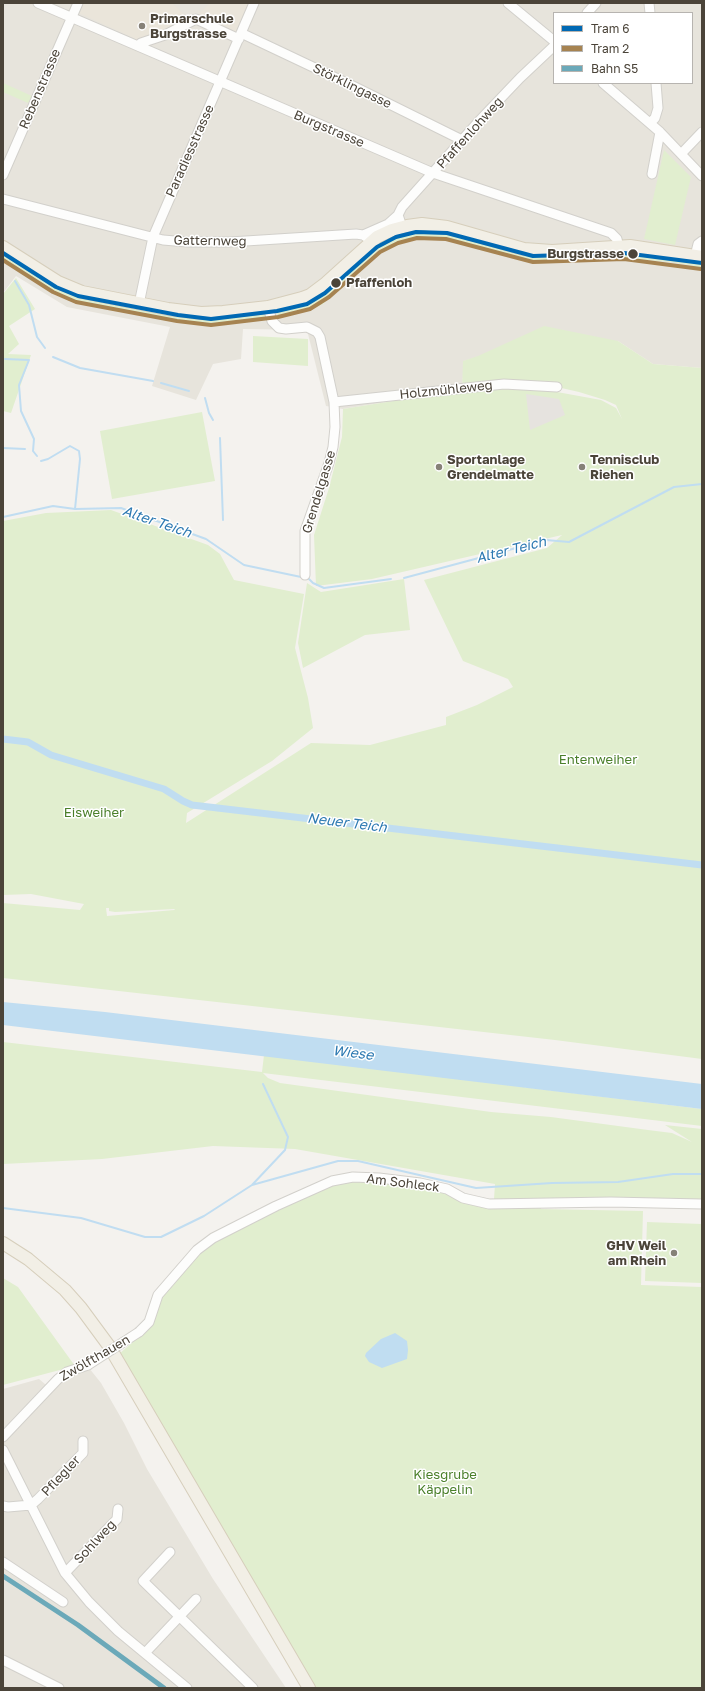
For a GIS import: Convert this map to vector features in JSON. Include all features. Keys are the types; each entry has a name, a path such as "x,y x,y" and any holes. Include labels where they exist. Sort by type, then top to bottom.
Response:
{"main road":[{"path":"3,247 58,282 82,292 139,304 185,312 201,313 268,307 291,302 310,295 326,283 368,238 384,233 400,221 447,227 512,246 535,250 552,251 630,246 699,256"},
{"path":"3,1243 28,1259 65,1290 103,1336 140,1396 242,1575 309,1688"}],"street":[{"name":"Burgstrasse","path":"38,3 433,173 611,233 617,239 619,247"},
{"name":"Rebenstrasse","path":"3,175 78,3"},
{"name":"Paradiesstrasse","path":"139,304 153,237 254,3"},
{"path":"508,3 553,40"},
{"path":"588,12 596,3"},
{"name":"Störklingasse","path":"138,46 141,43 165,35 196,19 240,36 353,86 462,140"},
{"name":"Pfaffenlohweg","path":"400,221 402,207 520,78 553,47"},
{"path":"604,84 660,132 702,176"},
{"path":"650,124 655,118 658,108 656,84"},
{"path":"652,174 660,132"},
{"path":"681,154 702,132"},
{"name":"Gatternweg","path":"3,200 153,237 187,242 368,238"},
{"path":"699,256 698,244 702,241"},
{"name":"Grendelgasse","path":"268,307 272,321 278,328 286,329 308,327 317,332 320,337 334,402 335,427 333,447 329,463 305,531 305,575"},
{"name":"Holzmühleweg","path":"334,402 504,384 557,387"},
{"name":"Am Sohleck","path":"139,1332 149,1322 158,1295 197,1250 213,1238 276,1206 332,1181 353,1177 379,1178 420,1183 447,1189 463,1198 489,1204 612,1202 702,1204"},
{"name":"Zwölfthauen","path":"3,1437 58,1379 67,1372 88,1365 139,1332"},
{"name":"Pflegler","path":"31,1505 38,1500 82,1453 83,1441"},
{"path":"3,1450 65,1573 89,1602 118,1631 187,1688"},
{"path":"3,1516 6,1507 31,1505"},
{"name":"Sohlweg","path":"65,1573 117,1519 118,1509"},
{"path":"170,1552 143,1581 253,1688"},
{"path":"3,1562 63,1602"},
{"path":"145,1653 196,1599"},
{"path":"3,1660 48,1685 59,1688"}],"shaded area":[{"path":"3,3 702,3 702,368 653,364 618,341 478,357 464,361 462,390 343,409 326,406 307,330 243,329 241,359 213,364 196,400 152,386 170,327 67,307 16,276 3,293"},
{"name":"Primarschule Burgstrasse","path":"81,3 172,3 189,19 164,32 140,41 77,12"},
{"path":"210,3 251,3 235,34 199,16 198,14"},
{"path":"526,394 559,399 565,415 530,430"},
{"path":"89,1368 101,1383 124,1423 147,1469 213,1579 286,1688 3,1688 3,1389 39,1379 52,1390 60,1382"}],"green space":[{"path":"3,83 32,96 28,103 3,92"},
{"path":"664,150 691,177 675,245 644,239"},
{"path":"434,229 509,249 605,251 606,258 534,261 519,259 461,242 438,237 413,238 392,245 382,251 380,249 332,292 333,294 323,304 313,309 286,315 277,315 277,310 329,289 378,246 376,243 401,231"},
{"path":"622,250 702,261 702,269 695,266 671,262 622,258"},
{"path":"3,251 48,280 163,311 264,310 267,318 219,324 193,323 77,302 51,291 3,260"},
{"path":"16,278 35,309 9,326 19,344 8,354 31,355 11,413 3,411 3,294"},
{"path":"544,326 618,341 653,364 702,368 702,1059 555,1040 3,978 3,903 80,910 84,904 31,894 3,895 3,521 46,513 111,510 208,545 220,554 234,580 304,594 295,648 308,698 313,728 272,761 187,813 186,823 311,743 370,745 446,725 446,717 477,705 513,687 508,679 463,661 424,580 547,548 562,535 372,579 316,586 314,535 329,488 342,437 343,409 462,390 463,361 478,356","holes":["524,386 557,387 605,400 616,405 622,419 616,408 601,400","106,908 109,908 109,911 115,912 175,909 107,916"]},
{"path":"253,336 308,339 308,366 253,362"},
{"path":"202,412 215,481 112,499 100,431"},
{"path":"404,579 410,630 365,635 303,668 298,643 307,583 321,592"},
{"path":"3,1042 262,1072 264,1055 702,1109 702,1126 263,1073 268,1078 280,1083 491,1112 551,1117 672,1133 692,1142 665,1125 702,1129 702,1201 494,1199 495,1184 295,1149 213,1146 102,1159 3,1164"},
{"name":"Kiesgrube Käppelin","path":"332,1181 420,1183 463,1198 541,1207 541,1209 643,1211 641,1285 702,1287 702,1688 316,1688 119,1354 141,1335 154,1304 197,1250"},
{"name":"GHV Weil am Rhein","path":"647,1222 702,1224 702,1283 645,1281"},
{"path":"3,1278 18,1287 75,1366 3,1385"}],"water":[{"name":"Wiese","path":"3,1002 105,1012 702,1084 702,1109 3,1025"},
{"path":"395,1333 407,1341 407,1359 382,1368 369,1362 365,1356 366,1353 381,1339"}],"waterway":[{"path":"15,281 29,305 37,337 45,348"},
{"path":"53,357 80,368 153,381"},
{"path":"5,359 29,360 19,385 21,411 34,439 33,451 37,456"},
{"path":"161,383 189,391"},
{"path":"205,398 209,413 213,420"},
{"path":"220,438 223,520"},
{"path":"41,461 48,459 70,446 79,451 80,459 75,509"},
{"path":"3,448 25,449"},
{"name":"Alter Teich","path":"404,578 546,540 569,542 674,487 702,484"},
{"name":"Alter Teich","path":"3,517 53,506 75,509 121,508 206,539 244,565 301,577"},
{"name":"Alter Teich","path":"308,578 313,583 324,588 391,579"},
{"name":"Neuer Teich","path":"3,739 28,742 51,755 164,789 192,805 702,865"},
{"path":"3,1208 81,1218 145,1237 161,1237 204,1216 252,1185 285,1150 288,1137 263,1084"},
{"path":"252,1185 338,1161 358,1161 476,1188 552,1183 618,1182 673,1174 702,1174"}],"tram line":[{"name":"6","path":"3,253 56,287 78,296 178,315 211,319 277,311 307,304 325,293 377,247 396,237 416,232 447,233 533,256 624,253 702,263"},
{"name":"2","path":"3,260 53,292 76,302 177,321 211,325 278,317 310,309 329,297 380,252 398,243 417,238 446,239 533,262 624,259 701,269"}],"rail line":[{"name":"S5","path":"3,1576 78,1625 164,1688"}],"place":[{"name":"Primarschule Burgstrasse","path":"142,26"},
{"name":"Burgstrasse","path":"633,254"},
{"name":"Pfaffenloh","path":"336,283"},
{"name":"Sportanlage Grendelmatte","path":"439,467"},
{"name":"Tennisclub Riehen","path":"582,467"},
{"name":"GHV Weil am Rhein","path":"674,1253"}],"park label":[{"name":"Entenweiher","path":"598,760"},
{"name":"Eisweiher","path":"94,813"}]}
